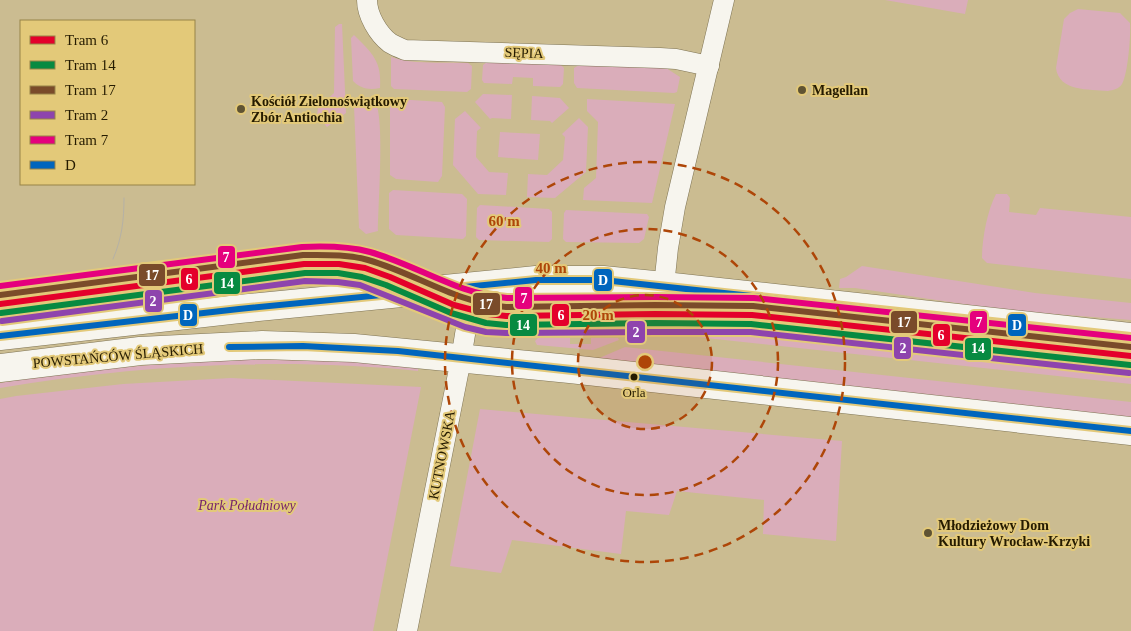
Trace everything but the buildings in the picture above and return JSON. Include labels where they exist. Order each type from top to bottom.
[{"type":"main road","points":[[0,336],[239,309],[489,284],[536,280],[603,280],[1131,337]]},
{"type":"main road","name":"POWSTAŃCÓW ŚLĄSKICH","points":[[0,368],[140,351],[262,346],[354,348],[570,369],[1131,431]]},
{"type":"street","name":"SĘPIA","points":[[367,0],[367,6],[377,28],[389,42],[406,50],[660,58],[709,66]]},
{"type":"street","points":[[664,286],[675,207],[724,0]]},
{"type":"street","name":"KUTNOWSKA","points":[[407,631],[468,316],[476,299],[489,284]]},
{"type":"green space","points":[[885,0],[968,0],[965,14]]},
{"type":"green space","points":[[1078,9],[1120,13],[1130,23],[1126,72],[1121,86],[1114,90],[1076,88],[1058,76],[1056,68],[1064,19]]},
{"type":"green space","points":[[342,24],[346,113],[327,127],[317,116],[318,108],[334,93],[335,27]]},
{"type":"green space","points":[[354,35],[371,53],[377,64],[380,88],[365,88],[353,81],[351,38]]},
{"type":"green space","points":[[391,57],[419,62],[468,63],[472,66],[471,89],[467,92],[394,89],[391,86]]},
{"type":"green space","points":[[487,62],[561,65],[564,68],[563,84],[560,87],[533,86],[533,78],[513,77],[512,84],[484,83],[482,80],[483,65]]},
{"type":"green space","points":[[579,65],[666,68],[680,77],[677,92],[674,93],[577,88],[574,83],[574,68]]},
{"type":"green space","points":[[483,94],[512,95],[511,119],[490,119],[475,102]]},
{"type":"green space","points":[[532,96],[560,98],[569,108],[552,123],[550,121],[531,120]]},
{"type":"green space","points":[[396,99],[442,102],[445,107],[442,176],[438,182],[396,179],[390,175],[390,102]]},
{"type":"green space","points":[[587,99],[675,104],[652,203],[583,200],[584,188],[596,178],[598,122],[587,111]]},
{"type":"green space","points":[[360,102],[375,102],[378,110],[380,163],[378,231],[366,234],[359,228],[354,106]]},
{"type":"green space","points":[[465,111],[481,128],[477,131],[476,157],[489,172],[508,173],[506,195],[478,194],[453,165],[455,119]]},
{"type":"green space","points":[[579,118],[588,127],[586,172],[555,198],[527,197],[528,174],[547,175],[563,160],[565,137],[562,134]]},
{"type":"green space","points":[[500,132],[540,134],[538,160],[498,157]]},
{"type":"green space","points":[[393,190],[462,194],[467,199],[466,236],[463,239],[396,235],[389,229],[389,193]]},
{"type":"green space","points":[[996,194],[1007,194],[1010,198],[1009,212],[1036,215],[1040,208],[1131,217],[1131,279],[987,263],[982,258],[983,243],[988,217]]},
{"type":"green space","points":[[480,205],[549,209],[552,212],[552,239],[549,242],[479,240],[476,237],[477,208]]},
{"type":"green space","points":[[566,210],[647,214],[649,217],[644,239],[639,243],[566,242],[563,239],[564,213]]},
{"type":"green space","points":[[862,266],[1035,293],[1131,303],[1131,320],[1004,310],[855,288],[839,288],[840,279]]},
{"type":"green space","points":[[669,328],[750,332],[909,345],[1131,372],[1131,384],[669,334]]},
{"type":"green space","points":[[538,338],[570,338],[570,344],[591,344],[591,338],[618,338],[619,340],[593,350],[537,345],[535,341]]},
{"type":"green space","points":[[625,347],[1131,402],[1131,417],[597,359]]},
{"type":"green space","points":[[238,360],[306,360],[373,363],[418,367],[418,371],[314,365],[208,366],[103,374],[0,388],[0,383],[59,374],[148,365]]},
{"type":"green space","name":"Park Południowy","points":[[231,378],[421,387],[373,631],[0,631],[0,399],[123,384]]},
{"type":"green space","points":[[480,409],[842,441],[836,541],[763,534],[764,500],[677,491],[669,515],[626,511],[621,554],[512,540],[501,573],[450,566]]},
{"type":"tram line","points":[[113,259],[122,229],[124,198]]},
{"type":"tram line","name":"7","points":[[0,286],[302,247],[336,247],[370,252],[471,291],[507,298],[754,298],[1131,338]]},
{"type":"tram line","name":"17","points":[[0,295],[303,255],[336,255],[368,260],[469,300],[506,307],[753,306],[1131,347]]},
{"type":"tram line","name":"6","points":[[0,304],[304,264],[339,264],[365,268],[454,305],[488,314],[506,316],[752,315],[1131,356]]},
{"type":"tram line","name":"14","points":[[1,313],[305,273],[338,273],[362,277],[386,285],[451,313],[486,323],[506,325],[751,324],[1130,365]]},
{"type":"tram line","name":"2","points":[[2,321],[305,281],[338,282],[360,285],[465,327],[486,332],[751,332],[1129,373]]},
{"type":"transit line","name":"D","points":[[0,336],[239,309],[536,280],[603,280],[1131,337]]},
{"type":"transit line","name":"D","points":[[229,347],[303,346],[398,351],[1131,431]]},
{"type":"place","name":"Magellan","points":[[802,90]]},
{"type":"place","name":"Kościół Zielonoświątkowy Zbór Antiochia","points":[[241,109]]},
{"type":"place","name":"Orla","points":[[634,377]]},
{"type":"place","name":"Młodzieżowy Dom Kultury Wrocław-Krzyki","points":[[928,533]]}]
